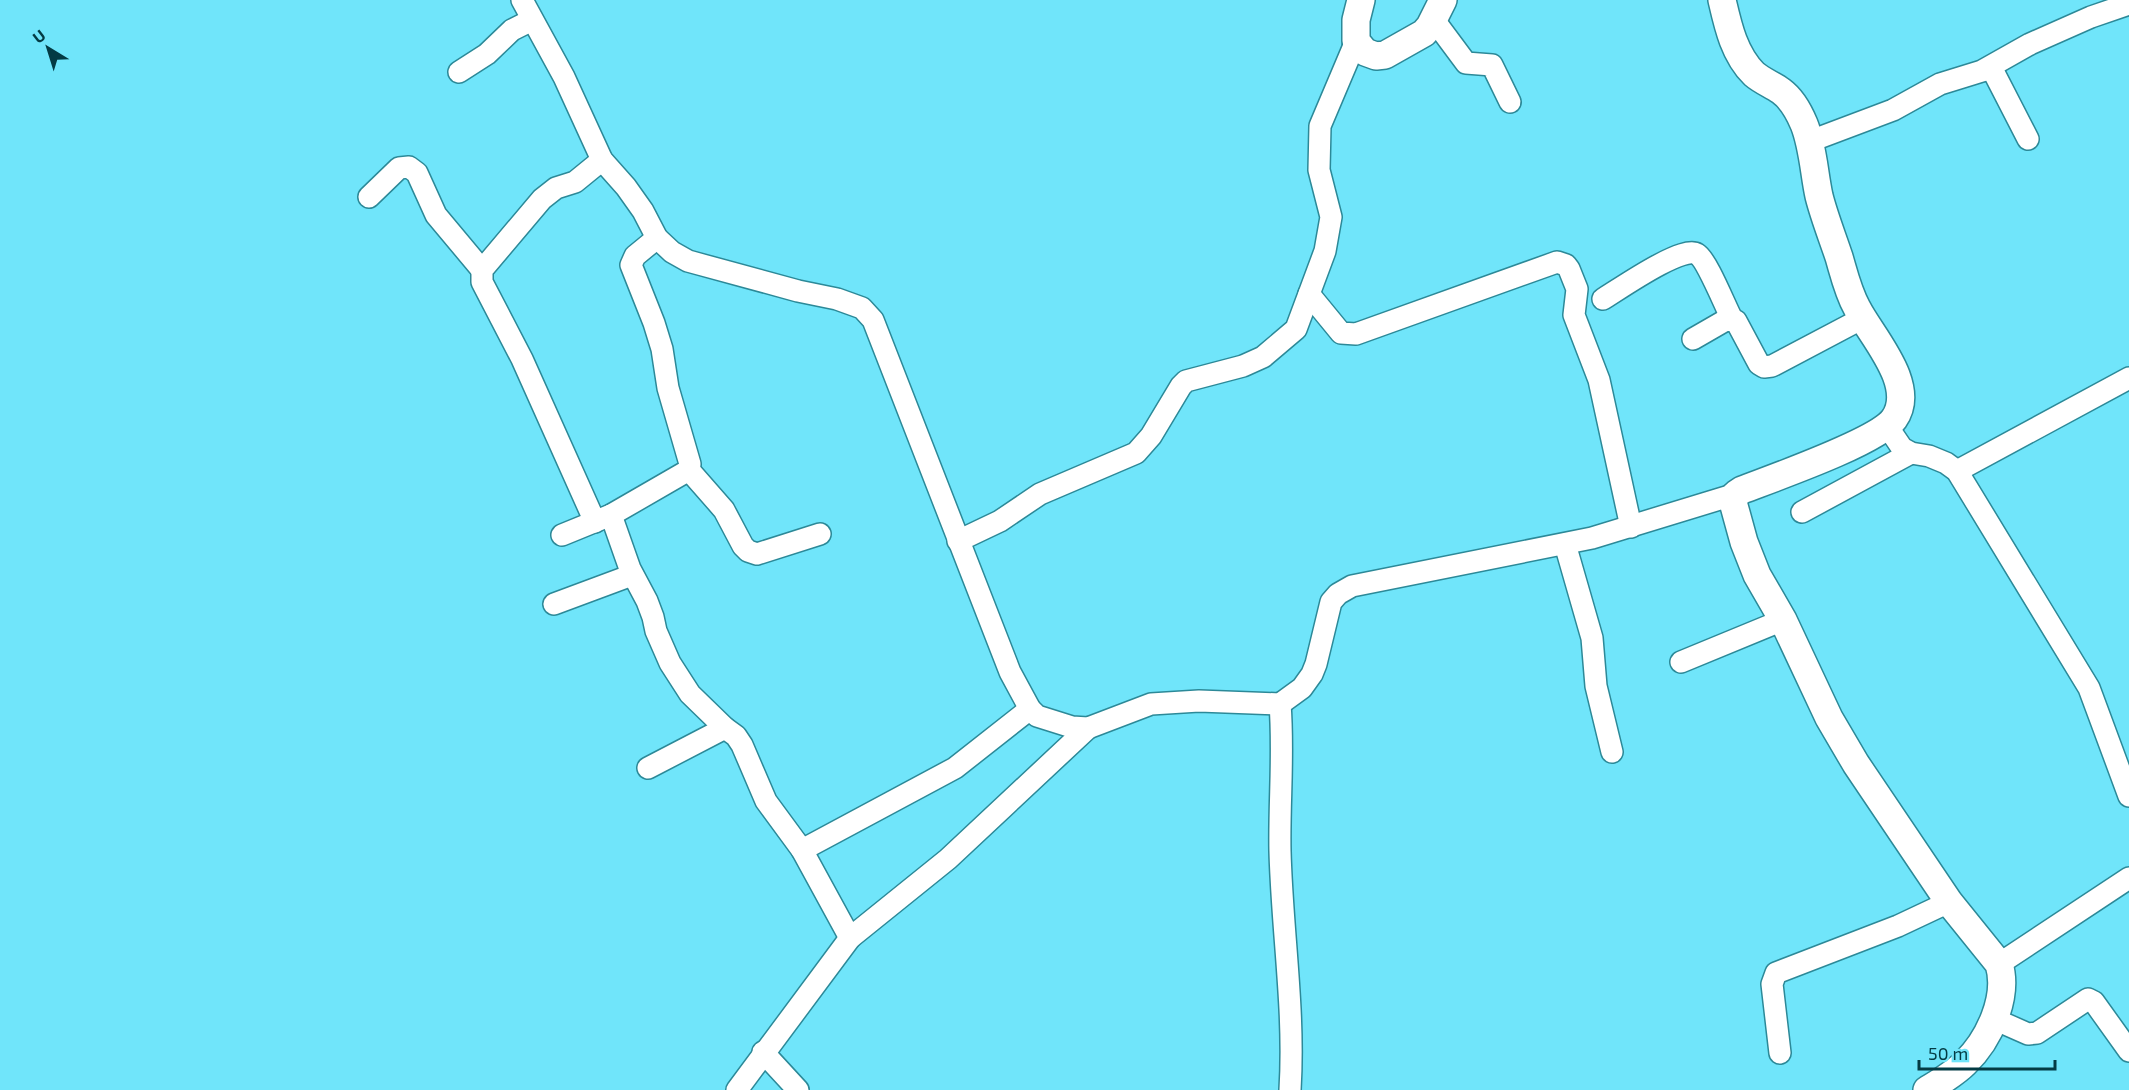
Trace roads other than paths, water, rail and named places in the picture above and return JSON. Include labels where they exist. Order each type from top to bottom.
[{"type":"street","points":[[522,0],[564,77],[602,160],[643,211],[657,238],[672,252],[688,261],[798,291],[837,299],[862,308],[873,320],[1010,672],[1030,709],[1037,716],[1072,727],[1088,728]]},
{"type":"street","points":[[958,541],[1000,521],[1040,494],[1136,453],[1151,436],[1181,386],[1193,378],[1243,366],[1263,357],[1296,328],[1325,251],[1331,218],[1319,170],[1320,126],[1356,41],[1356,20],[1361,0]]},
{"type":"street","points":[[737,1090],[763,1052],[850,938],[948,859],[1088,728],[1151,704],[1199,701],[1280,704],[1302,688],[1312,674],[1331,602],[1338,594],[1352,586],[1565,544],[1631,527],[1736,494],[1877,433],[1895,418],[1898,410],[1899,384],[1889,359],[1848,289],[1820,197],[1804,124],[1793,104],[1782,92],[1755,75],[1741,58],[1732,38],[1722,0]]},
{"type":"street","points":[[1808,142],[1893,110],[1940,84],[1982,71],[2030,44],[2091,17],[2129,4]]},
{"type":"street","points":[[1356,41],[1365,52],[1376,56],[1385,55],[1424,33],[1438,10]]},
{"type":"street","points":[[1438,10],[1466,63],[1492,65],[1510,102]]},
{"type":"street","points":[[459,72],[487,54],[512,30],[532,20]]},
{"type":"street","points":[[1991,67],[2028,139]]},
{"type":"street","points":[[482,270],[542,199],[556,188],[575,182],[602,160]]},
{"type":"street","points":[[369,197],[399,168],[409,167],[417,173],[436,215],[482,270],[482,282],[647,601],[656,631],[679,678],[690,694],[736,736],[742,745],[766,801],[802,850],[850,938]]},
{"type":"street","points":[[657,238],[635,256],[631,265],[662,349],[668,388],[690,464],[689,470]]},
{"type":"street","points":[[1603,300],[1669,258],[1691,252],[1697,254],[1705,264],[1731,319],[1736,321],[1759,364],[1764,367],[1772,366],[1863,318]]},
{"type":"street","points":[[1309,294],[1341,333],[1356,334],[1557,262],[1566,265],[1577,289],[1574,315],[1599,380],[1631,527]]},
{"type":"street","points":[[1694,339],[1731,319]]},
{"type":"street","points":[[1957,471],[2129,378]]},
{"type":"street","points":[[1887,426],[1902,448],[1911,453],[1929,456],[1946,463],[1957,471],[2089,688],[2129,796]]},
{"type":"street","points":[[1802,512],[1911,453]]},
{"type":"street","points":[[562,535],[603,519],[689,470]]},
{"type":"street","points":[[689,470],[724,510],[748,551],[757,554],[820,534]]},
{"type":"street","points":[[1736,494],[1733,502],[1744,542],[1757,575],[1783,620],[1829,718],[1856,765],[1949,902],[1999,964],[2002,986],[1994,1019],[1975,1052],[1965,1063],[1927,1090]]},
{"type":"street","points":[[1565,544],[1593,638],[1596,686],[1612,752]]},
{"type":"street","points":[[554,604],[632,575]]},
{"type":"street","points":[[1681,662],[1783,620]]},
{"type":"street","points":[[1280,704],[1283,740],[1280,850],[1291,1017],[1290,1090]]},
{"type":"street","points":[[802,850],[955,768],[1030,709]]},
{"type":"street","points":[[648,768],[725,728]]},
{"type":"street","points":[[1999,964],[2129,878]]},
{"type":"street","points":[[1780,1053],[1772,984],[1776,973],[1898,926],[1949,902]]},
{"type":"street","points":[[1994,1019],[2028,1034],[2037,1033],[2088,999],[2094,1002],[2129,1051]]},
{"type":"street","points":[[763,1052],[798,1090]]}]
